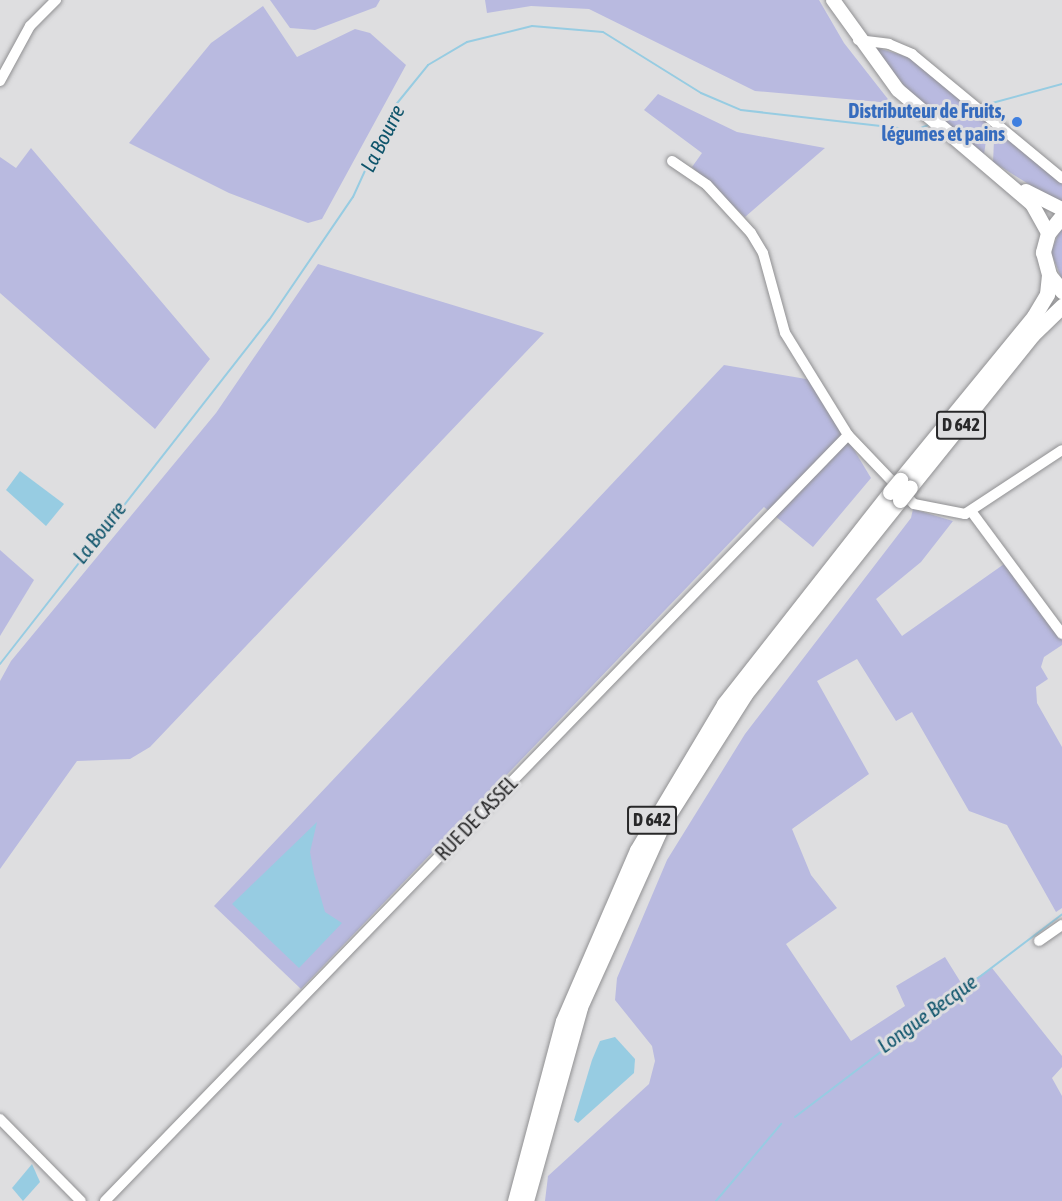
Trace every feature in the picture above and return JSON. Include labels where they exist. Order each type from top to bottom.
[{"type":"highway","points":[[1062,216],[1048,233],[1044,257],[1049,275],[1062,291]]},
{"type":"highway","name":"D 642","points":[[526,1201],[554,1089],[585,993],[662,825],[754,682],[1034,316],[1047,294],[1049,275]]},
{"type":"highway","name":"D 642","points":[[905,483],[1032,335],[1062,306]]},
{"type":"highway","name":"D 642","points":[[515,1201],[563,1021],[640,843],[729,698],[895,496]]},
{"type":"main road","points":[[833,0],[858,40],[930,122],[997,174],[1035,208],[1048,233]]},
{"type":"main road","points":[[997,174],[1062,209]]},
{"type":"street","points":[[0,81],[26,32],[56,0]]},
{"type":"street","points":[[858,40],[906,51],[974,102],[1062,178]]},
{"type":"street","points":[[672,161],[712,189],[758,243],[781,326],[848,435],[914,504],[958,514],[971,511],[1062,450]]},
{"type":"street","name":"RUE DE CASSEL","points":[[105,1201],[848,435]]},
{"type":"street","points":[[971,511],[1062,634]]},
{"type":"street","points":[[1039,941],[1062,925]]},
{"type":"street","points":[[0,1119],[81,1201]]},
{"type":"shaded area","points":[[270,0],[380,0],[376,7],[315,30],[290,28]]},
{"type":"shaded area","points":[[485,0],[819,0],[844,43],[891,103],[755,91],[589,9],[531,6],[487,13]]},
{"type":"shaded area","points":[[263,6],[297,57],[355,29],[370,33],[406,65],[322,219],[308,223],[229,193],[129,143],[211,43]]},
{"type":"shaded area","points":[[874,47],[908,57],[989,121],[984,154],[924,112]]},
{"type":"shaded area","points":[[658,94],[737,132],[825,148],[745,217],[692,167],[702,153],[644,110]]},
{"type":"shaded area","points":[[1004,135],[1062,184],[1062,205],[993,162],[994,141]]},
{"type":"shaded area","points":[[31,148],[210,359],[155,429],[0,293],[0,157],[16,168]]},
{"type":"shaded area","points":[[1062,225],[1062,280],[1051,252]]},
{"type":"shaded area","points":[[318,264],[544,333],[150,747],[130,759],[77,761],[0,869],[0,681],[11,661],[216,413]]},
{"type":"shaded area","points":[[724,365],[812,380],[871,478],[813,547],[764,507],[301,989],[214,906]]},
{"type":"shaded area","points":[[20,471],[64,504],[46,526],[6,490]]},
{"type":"shaded area","points":[[913,509],[953,521],[921,562],[876,599],[902,636],[1007,562],[1062,638],[1062,645],[1044,657],[1041,667],[1048,679],[1036,687],[1037,703],[1062,747],[1062,908],[1056,912],[1007,825],[969,811],[912,712],[896,721],[857,659],[817,681],[869,774],[792,829],[811,875],[837,908],[786,944],[851,1041],[905,1006],[896,986],[945,957],[963,986],[992,968],[1062,1056],[1062,1067],[1052,1078],[1062,1096],[1062,1201],[545,1201],[548,1176],[649,1084],[655,1061],[652,1046],[615,1000],[617,978],[667,860],[745,734],[911,518]]},
{"type":"shaded area","points":[[0,550],[34,580],[0,636]]},
{"type":"shaded area","points":[[317,822],[310,852],[314,874],[325,912],[342,923],[299,968],[232,904]]},
{"type":"shaded area","points":[[615,1037],[635,1059],[634,1073],[578,1123],[574,1120],[600,1041]]},
{"type":"shaded area","points":[[32,1164],[40,1182],[23,1201],[12,1188]]},
{"type":"waterway","name":"La Bourre","points":[[0,664],[269,320],[353,197],[394,107],[428,65],[467,42],[532,26],[603,32],[701,93],[741,110],[916,130],[931,124]]},
{"type":"waterway","name":"La Bourre","points":[[981,106],[1062,84]]},
{"type":"waterway","name":"La Bourre","points":[[942,120],[973,108]]},
{"type":"waterway","name":"Longue Becque","points":[[795,1117],[1062,914]]},
{"type":"waterway","name":"Longue Becque","points":[[716,1201],[781,1124]]},
{"type":"place","name":"Distributeur de Fruits, légumes et pains","points":[[1017,122]]}]
